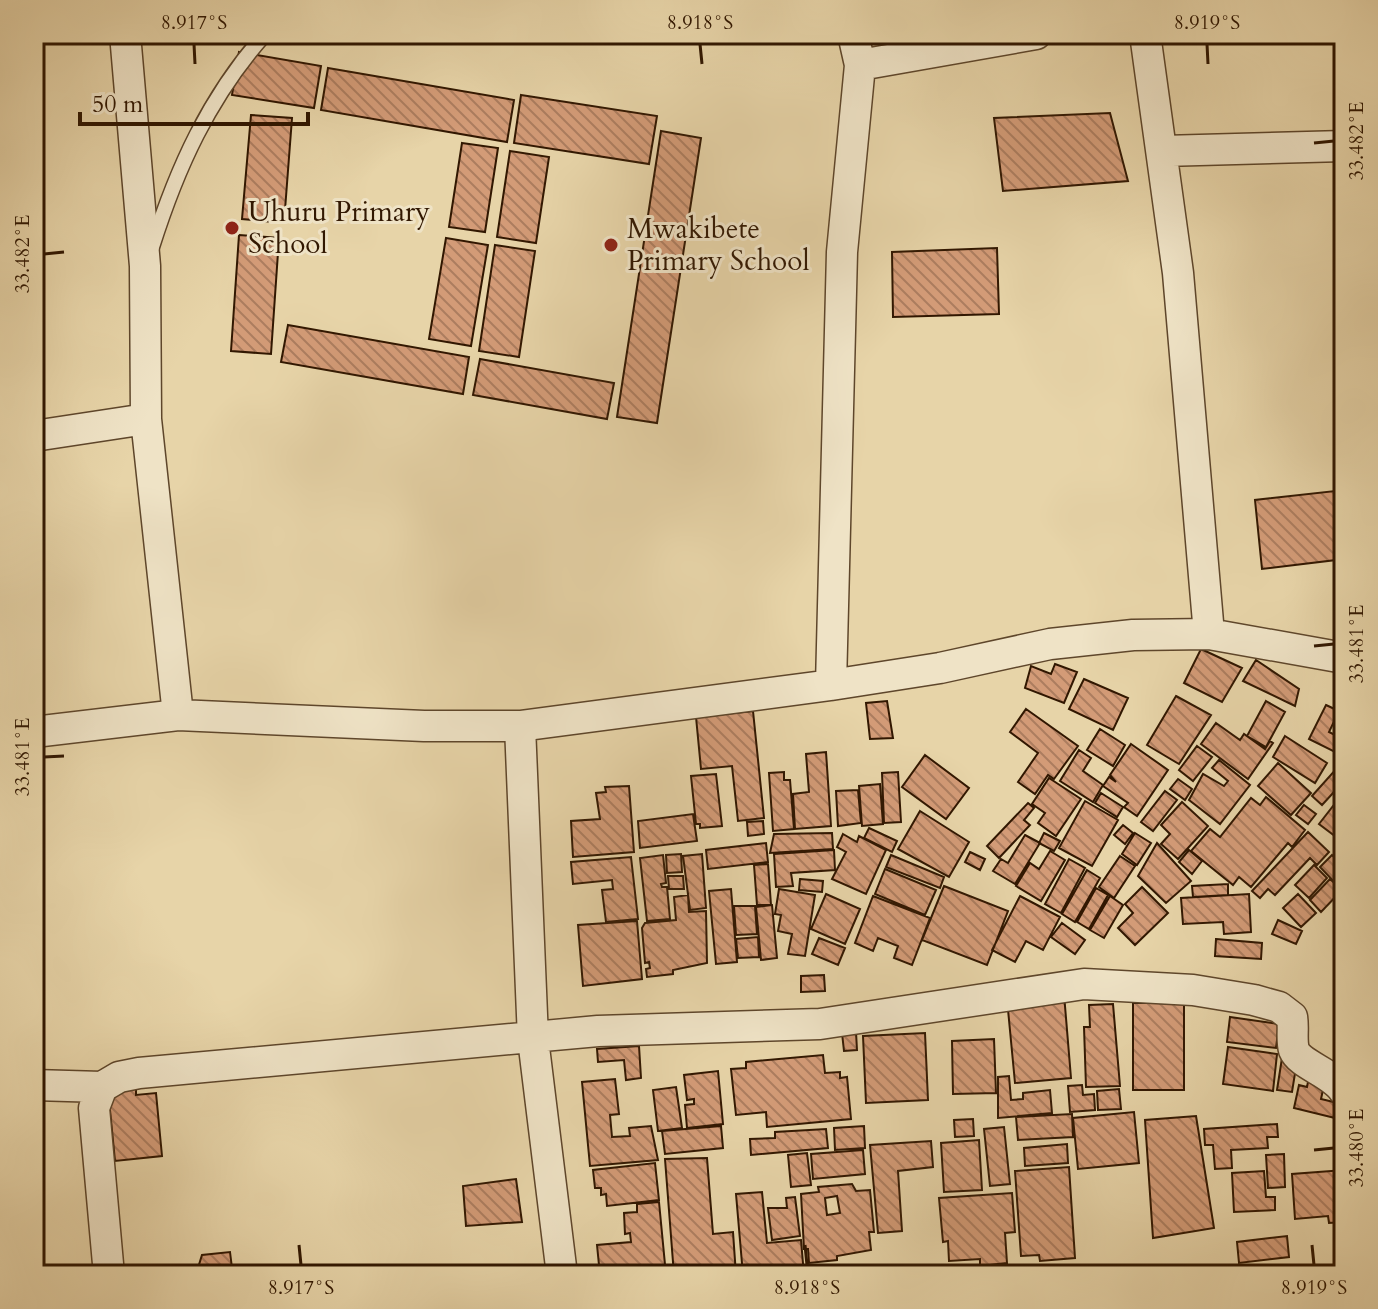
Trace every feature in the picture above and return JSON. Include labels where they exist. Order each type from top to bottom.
[{"type":"street","points":[[125,34],[145,266],[146,419],[178,715]]},
{"type":"street","points":[[831,685],[842,252],[860,65],[853,34]]},
{"type":"street","points":[[860,65],[1036,34]]},
{"type":"street","points":[[1145,34],[1163,151],[1189,383],[1209,634]]},
{"type":"street","points":[[1163,151],[1344,146]]},
{"type":"street","points":[[34,436],[146,419]]},
{"type":"street","points":[[34,732],[178,715],[424,726],[520,726],[831,685],[940,668],[1050,644],[1133,635],[1209,634],[1344,658]]},
{"type":"street","points":[[520,726],[533,1039],[562,1275]]},
{"type":"street","points":[[34,1085],[102,1087],[119,1077],[153,1072],[598,1031],[806,1025],[1084,984],[1193,990],[1279,1007],[1292,1017],[1293,1047],[1298,1056],[1339,1082],[1344,1091]]},
{"type":"street","points":[[102,1087],[94,1108],[109,1275]]},
{"type":"lane","points":[[145,266],[174,179],[207,111],[265,34]]},
{"type":"building","points":[[239,52],[321,66],[314,108],[232,95]]},
{"type":"building","points":[[328,68],[514,100],[507,142],[321,110]]},
{"type":"building","points":[[521,95],[657,116],[649,164],[514,143]]},
{"type":"building","points":[[1110,113],[1128,181],[1003,191],[994,118]]},
{"type":"building","points":[[251,115],[292,118],[284,223],[242,219]]},
{"type":"building","points":[[661,131],[701,138],[657,423],[617,417]]},
{"type":"building","points":[[462,143],[498,148],[485,232],[449,227]]},
{"type":"building","points":[[510,151],[549,157],[536,243],[497,237]]},
{"type":"building","points":[[239,235],[279,238],[271,354],[231,351]]},
{"type":"building","points":[[446,238],[488,245],[471,346],[429,339]]},
{"type":"building","points":[[495,245],[535,251],[519,357],[479,351]]},
{"type":"building","points":[[997,248],[999,314],[893,317],[892,252]]},
{"type":"building","points":[[288,325],[469,357],[463,394],[281,362]]},
{"type":"building","points":[[480,359],[614,383],[607,419],[473,395]]},
{"type":"building","points":[[1344,490],[1344,559],[1262,569],[1255,500]]},
{"type":"building","points":[[1201,649],[1242,668],[1222,702],[1184,683]]},
{"type":"building","points":[[1256,660],[1299,689],[1295,706],[1243,681]]},
{"type":"building","points":[[1055,664],[1077,672],[1064,703],[1025,688],[1031,666],[1051,674]]},
{"type":"building","points":[[1084,679],[1128,698],[1113,730],[1069,709]]},
{"type":"building","points":[[1176,696],[1211,715],[1179,764],[1147,745]]},
{"type":"building","points":[[887,701],[893,738],[870,739],[866,703]]},
{"type":"building","points":[[1266,701],[1285,712],[1266,747],[1247,736]]},
{"type":"building","points":[[1326,705],[1339,711],[1329,732],[1341,738],[1335,752],[1309,739]]},
{"type":"building","points":[[1026,709],[1078,746],[1054,779],[1048,775],[1035,794],[1018,782],[1038,753],[1010,732]]},
{"type":"building","points":[[753,711],[764,818],[738,821],[732,766],[701,769],[696,717]]},
{"type":"building","points":[[1216,723],[1240,740],[1244,734],[1265,749],[1270,741],[1273,743],[1248,779],[1201,744]]},
{"type":"building","points":[[1100,729],[1125,745],[1113,766],[1087,750]]},
{"type":"building","points":[[1285,736],[1327,763],[1315,783],[1273,757]]},
{"type":"building","points":[[1131,744],[1168,770],[1137,816],[1124,807],[1128,803],[1103,786],[1109,777],[1116,782],[1110,775]]},
{"type":"building","points":[[1197,746],[1212,757],[1193,781],[1179,770]]},
{"type":"building","points":[[1079,750],[1091,758],[1083,771],[1103,785],[1093,802],[1060,781]]},
{"type":"building","points":[[826,752],[831,826],[795,829],[793,794],[809,792],[806,754]]},
{"type":"building","points":[[925,755],[969,788],[946,819],[902,787]]},
{"type":"building","points":[[1219,760],[1250,785],[1220,824],[1189,800],[1203,774],[1224,786],[1228,781],[1212,768]]},
{"type":"building","points":[[1278,763],[1311,793],[1291,815],[1258,786]]},
{"type":"building","points":[[1337,768],[1344,773],[1344,781],[1322,805],[1312,796]]},
{"type":"building","points":[[784,772],[784,780],[790,780],[794,829],[773,831],[769,773]]},
{"type":"building","points":[[898,772],[901,822],[884,823],[882,773]]},
{"type":"building","points":[[716,774],[722,826],[700,828],[700,824],[696,824],[691,776]]},
{"type":"building","points":[[1049,778],[1081,799],[1056,836],[1038,823],[1045,813],[1032,804]]},
{"type":"building","points":[[1178,779],[1192,789],[1185,800],[1170,789]]},
{"type":"building","points":[[880,784],[883,824],[862,826],[859,786]]},
{"type":"building","points":[[629,786],[634,852],[573,857],[571,821],[600,819],[596,793],[606,792],[605,787]]},
{"type":"building","points":[[858,790],[861,823],[838,826],[836,791]]},
{"type":"building","points":[[1165,791],[1177,800],[1153,831],[1141,822]]},
{"type":"building","points":[[1344,792],[1344,843],[1319,824]]},
{"type":"building","points":[[1101,793],[1123,807],[1117,817],[1095,803]]},
{"type":"building","points":[[1266,797],[1305,830],[1292,847],[1288,843],[1251,887],[1239,877],[1233,885],[1191,851],[1210,829],[1220,837],[1251,798],[1260,805]]},
{"type":"building","points":[[1085,801],[1118,820],[1092,866],[1059,848]]},
{"type":"building","points":[[1182,802],[1208,826],[1178,859],[1161,844],[1170,834],[1161,825]]},
{"type":"building","points":[[1028,803],[1034,808],[1024,820],[1030,825],[999,858],[987,846]]},
{"type":"building","points":[[1304,805],[1316,814],[1308,824],[1296,815]]},
{"type":"building","points":[[920,811],[969,842],[949,877],[898,849]]},
{"type":"building","points":[[693,814],[697,841],[640,848],[638,821]]},
{"type":"building","points":[[763,821],[764,834],[748,836],[747,822]]},
{"type":"building","points":[[1123,825],[1133,833],[1125,844],[1114,835]]},
{"type":"building","points":[[869,828],[897,841],[892,852],[864,838]]},
{"type":"building","points":[[1308,832],[1329,852],[1317,865],[1310,858],[1275,895],[1268,889],[1260,898],[1252,891]]},
{"type":"building","points":[[832,833],[833,849],[770,853],[774,834]]},
{"type":"building","points":[[1044,833],[1060,841],[1054,851],[1039,843]]},
{"type":"building","points":[[1135,833],[1151,843],[1137,865],[1122,854]]},
{"type":"building","points":[[843,834],[857,842],[859,836],[886,850],[866,894],[832,879],[846,852],[837,847]]},
{"type":"building","points":[[1025,835],[1040,843],[1015,884],[993,871],[1001,859],[1008,863]]},
{"type":"building","points":[[766,843],[768,862],[708,869],[706,850]]},
{"type":"building","points":[[1157,843],[1191,881],[1166,903],[1138,876]]},
{"type":"building","points":[[834,850],[835,870],[791,873],[793,886],[776,887],[774,854]]},
{"type":"building","points":[[1189,850],[1202,861],[1192,874],[1179,862]]},
{"type":"building","points":[[1050,851],[1065,860],[1041,901],[1016,886],[1030,863],[1039,869]]},
{"type":"building","points":[[970,852],[985,859],[980,870],[965,862]]},
{"type":"building","points":[[681,854],[682,872],[667,873],[666,855]]},
{"type":"building","points":[[702,854],[706,908],[690,910],[683,856]]},
{"type":"building","points":[[663,855],[666,883],[661,884],[667,887],[670,919],[647,921],[640,858]]},
{"type":"building","points":[[891,855],[944,877],[940,888],[886,867]]},
{"type":"building","points":[[1332,855],[1344,867],[1341,889],[1320,867]]},
{"type":"building","points":[[1120,856],[1135,866],[1114,898],[1099,887]]},
{"type":"building","points":[[631,857],[638,919],[606,922],[602,890],[613,889],[612,880],[573,884],[571,862]]},
{"type":"building","points":[[1069,859],[1085,868],[1061,913],[1045,904]]},
{"type":"building","points":[[768,864],[771,905],[757,905],[754,865]]},
{"type":"building","points":[[1314,865],[1327,878],[1309,898],[1295,885]]},
{"type":"building","points":[[885,869],[936,890],[925,915],[875,894]]},
{"type":"building","points":[[1087,870],[1100,878],[1075,922],[1062,914]]},
{"type":"building","points":[[668,876],[683,876],[684,889],[669,889]]},
{"type":"building","points":[[800,879],[823,881],[822,892],[799,890]]},
{"type":"building","points":[[1330,879],[1342,890],[1321,912],[1310,900]]},
{"type":"building","points":[[1228,884],[1228,895],[1193,897],[1192,886]]},
{"type":"building","points":[[944,886],[1008,911],[987,965],[922,940]]},
{"type":"building","points":[[1142,887],[1168,913],[1135,945],[1118,928],[1133,913],[1125,904]]},
{"type":"building","points":[[1096,888],[1108,895],[1089,929],[1077,922]]},
{"type":"building","points":[[731,889],[737,962],[716,964],[709,891]]},
{"type":"building","points":[[779,889],[815,895],[805,956],[788,954],[792,934],[778,931],[781,915],[775,914]]},
{"type":"building","points":[[826,894],[860,909],[845,944],[811,929]]},
{"type":"building","points":[[1249,894],[1251,932],[1224,934],[1223,922],[1183,924],[1181,898]]},
{"type":"building","points":[[1298,894],[1316,913],[1301,927],[1283,908]]},
{"type":"building","points":[[688,895],[689,912],[706,911],[707,963],[673,970],[673,974],[647,977],[646,969],[650,968],[649,962],[645,963],[642,928],[645,923],[676,920],[674,897]]},
{"type":"building","points":[[873,896],[930,918],[912,965],[894,958],[898,946],[878,938],[873,951],[855,943]]},
{"type":"building","points":[[1020,896],[1060,917],[1043,950],[1026,941],[1015,962],[992,950]]},
{"type":"building","points":[[1110,896],[1123,905],[1104,938],[1090,930]]},
{"type":"building","points":[[772,905],[777,958],[761,960],[756,907]]},
{"type":"building","points":[[734,906],[755,906],[757,934],[736,935]]},
{"type":"building","points":[[1278,920],[1302,931],[1296,944],[1272,934]]},
{"type":"building","points":[[637,921],[642,979],[583,986],[578,925]]},
{"type":"building","points":[[1062,923],[1085,940],[1075,954],[1051,937]]},
{"type":"building","points":[[758,937],[759,957],[738,958],[736,939]]},
{"type":"building","points":[[819,938],[845,948],[838,965],[812,954]]},
{"type":"building","points":[[1216,939],[1262,943],[1261,959],[1215,956]]},
{"type":"building","points":[[824,975],[825,991],[801,992],[801,976]]},
{"type":"building","points":[[1064,994],[1071,1078],[1015,1083],[1007,999]]},
{"type":"building","points":[[1133,1003],[1184,1003],[1184,1090],[1133,1090]]},
{"type":"building","points":[[1113,1004],[1120,1086],[1086,1087],[1084,1027],[1090,1027],[1089,1005]]},
{"type":"building","points":[[1230,1017],[1279,1024],[1276,1048],[1227,1042]]},
{"type":"building","points":[[856,1032],[857,1050],[844,1051],[842,1033]]},
{"type":"building","points":[[925,1033],[928,1100],[866,1103],[863,1036]]},
{"type":"building","points":[[994,1039],[996,1093],[953,1094],[952,1041]]},
{"type":"building","points":[[639,1046],[641,1078],[626,1080],[624,1060],[598,1062],[597,1049]]},
{"type":"building","points":[[1228,1047],[1277,1054],[1273,1091],[1223,1084]]},
{"type":"building","points":[[823,1055],[825,1073],[840,1072],[840,1078],[847,1077],[851,1119],[767,1127],[766,1112],[736,1115],[731,1069],[746,1068],[746,1062]]},
{"type":"building","points":[[1282,1058],[1297,1061],[1292,1092],[1277,1090]]},
{"type":"building","points":[[718,1071],[723,1124],[687,1128],[685,1105],[694,1104],[694,1099],[687,1100],[684,1075]]},
{"type":"building","points":[[1310,1072],[1326,1076],[1321,1099],[1342,1104],[1339,1119],[1294,1108],[1299,1085],[1307,1087]]},
{"type":"building","points":[[1009,1076],[1011,1100],[1023,1099],[1023,1093],[1050,1090],[1052,1113],[998,1118],[998,1077]]},
{"type":"building","points":[[615,1079],[619,1114],[610,1115],[612,1137],[630,1136],[629,1128],[651,1126],[658,1160],[590,1166],[582,1082]]},
{"type":"building","points":[[1082,1085],[1083,1095],[1094,1094],[1095,1110],[1070,1112],[1068,1086]]},
{"type":"building","points":[[676,1087],[682,1128],[658,1131],[653,1090]]},
{"type":"building","points":[[136,1088],[136,1095],[156,1093],[162,1156],[115,1161],[108,1090]]},
{"type":"building","points":[[1119,1089],[1121,1109],[1098,1110],[1097,1091]]},
{"type":"building","points":[[1134,1112],[1139,1163],[1078,1169],[1073,1118]]},
{"type":"building","points":[[1072,1114],[1073,1137],[1018,1140],[1016,1117]]},
{"type":"building","points":[[1196,1116],[1214,1228],[1153,1238],[1145,1120]]},
{"type":"building","points":[[973,1119],[974,1136],[955,1137],[954,1120]]},
{"type":"building","points":[[1277,1124],[1278,1137],[1267,1137],[1268,1148],[1231,1150],[1232,1168],[1215,1169],[1213,1145],[1205,1145],[1204,1129]]},
{"type":"building","points":[[721,1126],[723,1148],[665,1154],[662,1131]]},
{"type":"building","points":[[864,1126],[865,1148],[835,1150],[834,1128]]},
{"type":"building","points":[[1004,1127],[1010,1184],[990,1186],[984,1129]]},
{"type":"building","points":[[826,1129],[828,1148],[751,1155],[750,1139],[775,1138],[775,1132]]},
{"type":"building","points":[[979,1140],[982,1190],[944,1192],[941,1143]]},
{"type":"building","points":[[931,1141],[933,1167],[898,1171],[902,1231],[878,1233],[870,1145]]},
{"type":"building","points":[[1067,1144],[1068,1163],[1025,1166],[1024,1148]]},
{"type":"building","points":[[863,1150],[865,1174],[813,1179],[811,1154]]},
{"type":"building","points":[[807,1153],[811,1185],[791,1187],[788,1155]]},
{"type":"building","points":[[1284,1154],[1285,1187],[1268,1188],[1266,1155]]},
{"type":"building","points":[[707,1158],[713,1234],[733,1232],[736,1275],[674,1275],[665,1159]]},
{"type":"building","points":[[655,1163],[659,1200],[607,1206],[606,1194],[601,1195],[601,1188],[595,1188],[593,1170]]},
{"type":"building","points":[[1069,1167],[1075,1258],[1040,1261],[1039,1255],[1021,1256],[1015,1171]]},
{"type":"building","points":[[1344,1170],[1344,1222],[1329,1223],[1328,1216],[1295,1219],[1292,1174]]},
{"type":"building","points":[[1264,1171],[1266,1197],[1275,1197],[1275,1210],[1234,1212],[1232,1173]]},
{"type":"building","points":[[516,1179],[522,1222],[466,1226],[463,1186]]},
{"type":"building","points":[[852,1184],[856,1191],[870,1190],[874,1232],[869,1232],[871,1250],[837,1256],[837,1260],[809,1263],[808,1249],[804,1249],[801,1194],[819,1192],[818,1187]],"holes":[[[837,1196],[840,1213],[827,1215],[825,1198]]]},
{"type":"building","points":[[762,1192],[767,1243],[801,1240],[804,1275],[743,1275],[736,1194]]},
{"type":"building","points":[[1012,1193],[1015,1232],[1005,1233],[1007,1263],[980,1266],[980,1259],[949,1261],[948,1241],[943,1242],[939,1198]]},
{"type":"building","points":[[795,1197],[800,1236],[772,1240],[768,1208],[787,1208],[786,1198]]},
{"type":"building","points":[[659,1202],[666,1275],[600,1275],[597,1245],[631,1242],[630,1233],[625,1234],[624,1213],[637,1212],[637,1204]]},
{"type":"building","points":[[1287,1236],[1289,1257],[1239,1263],[1237,1242]]},
{"type":"building","points":[[230,1252],[232,1268],[247,1266],[248,1275],[191,1275],[197,1271],[202,1255]]},
{"type":"place","name":"Uhuru Primary School","points":[[232,228]]},
{"type":"place","name":"Mwakibete Primary School","points":[[611,245]]}]
